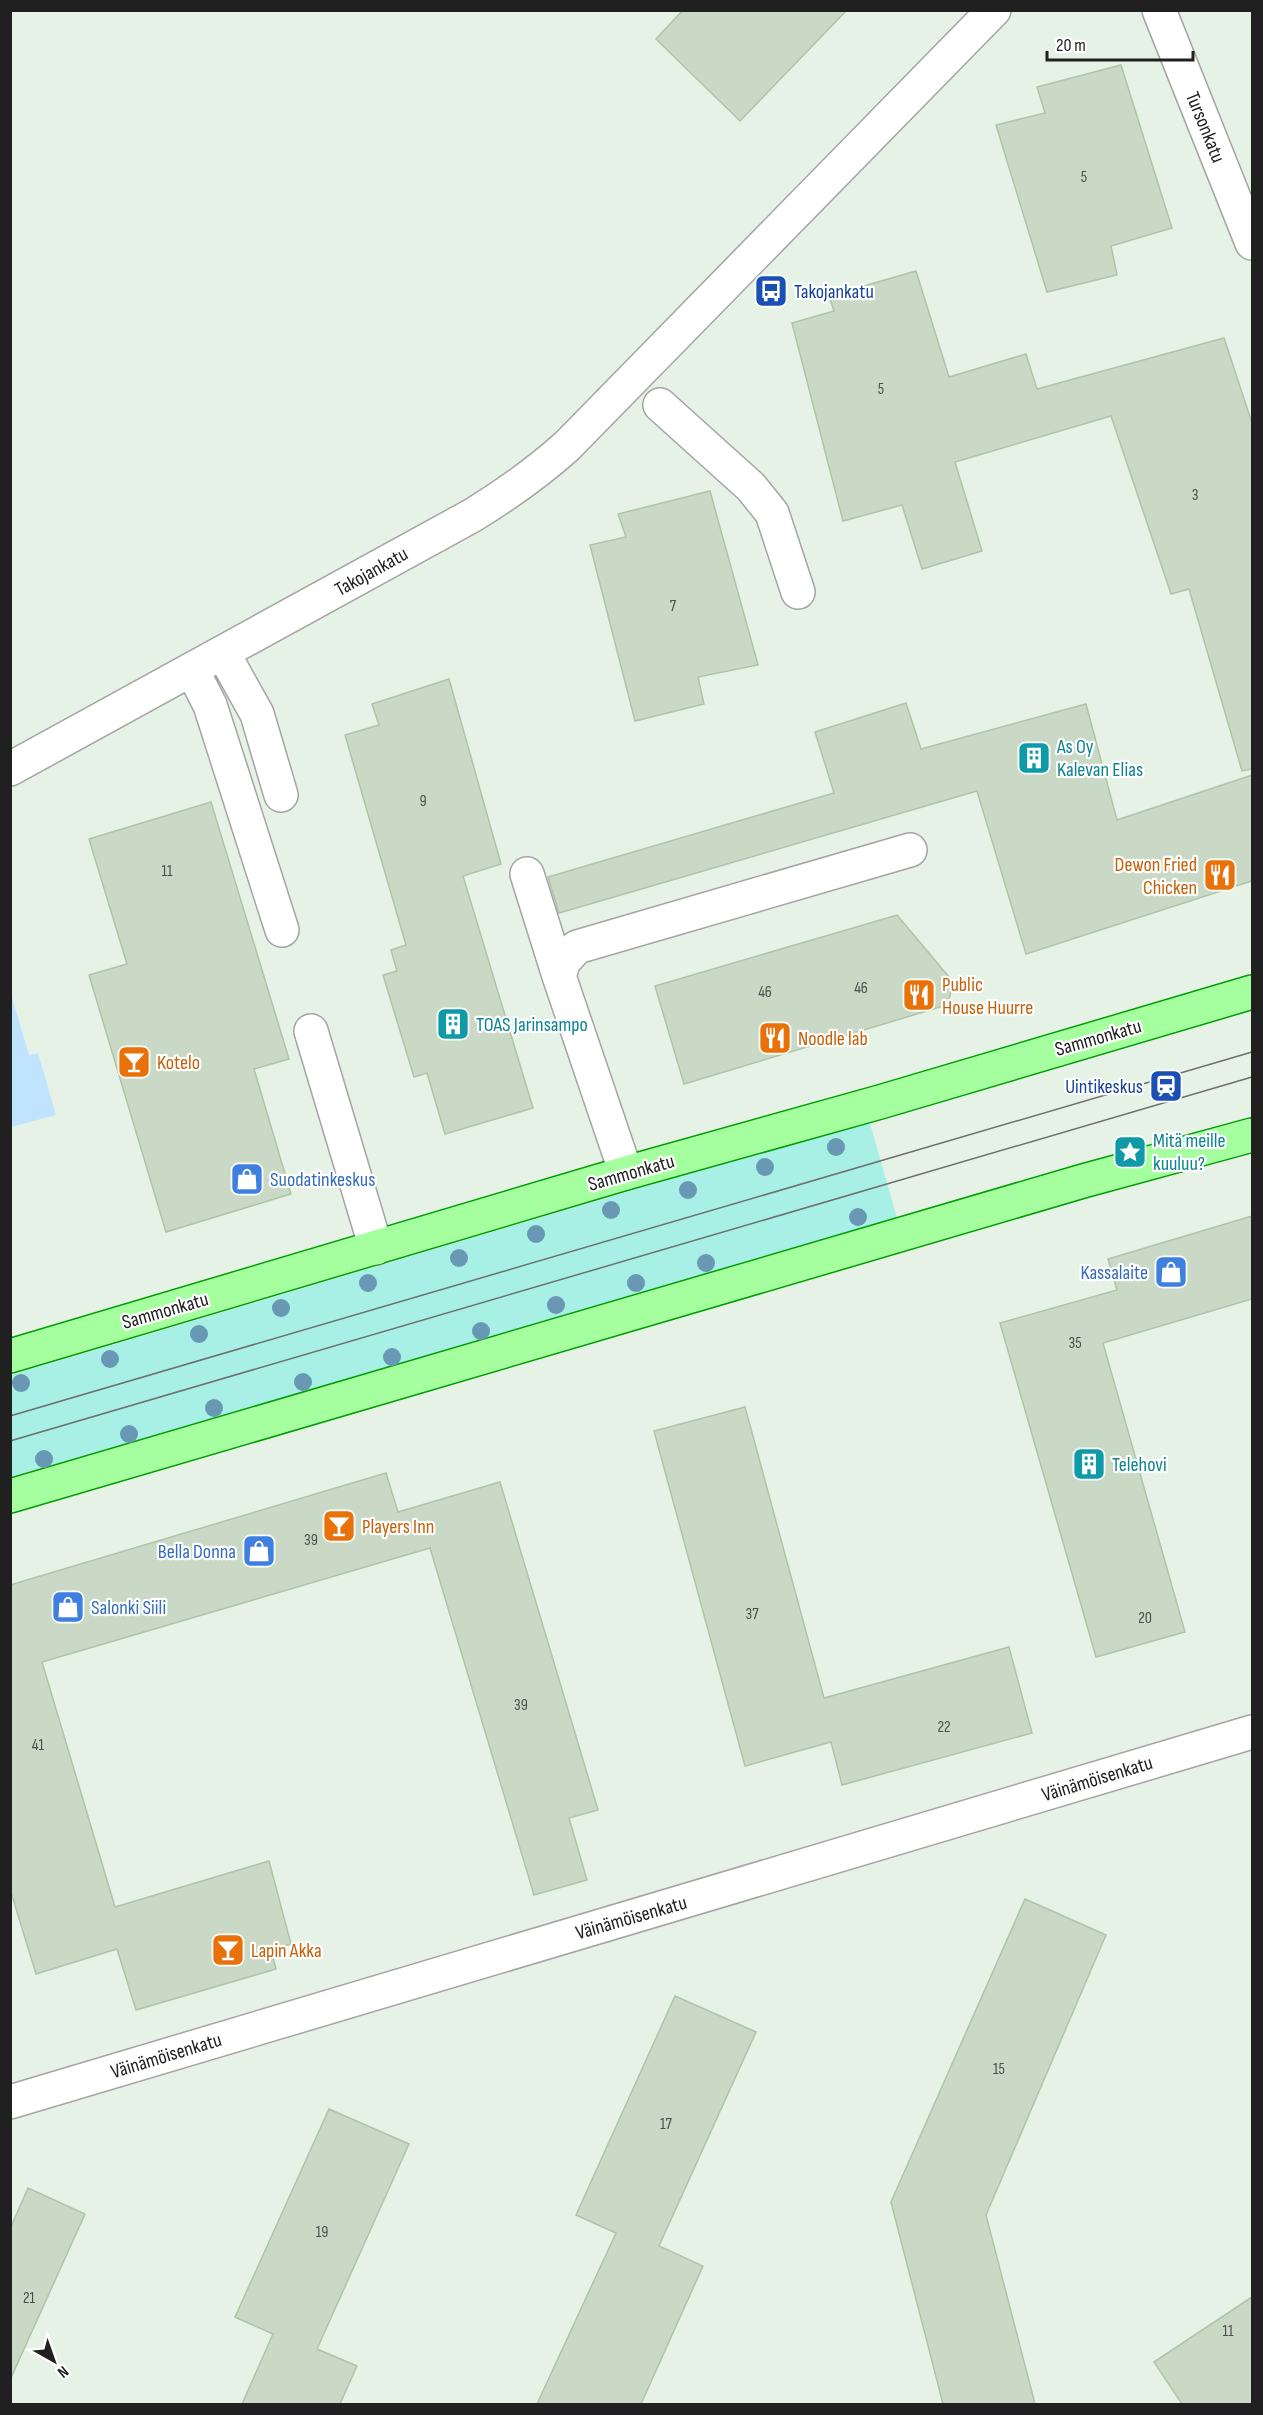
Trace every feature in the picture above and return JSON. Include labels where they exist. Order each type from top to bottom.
[{"type":"main road","name":"Sammonkatu","points":[[10,1356],[626,1173],[891,1099],[1252,992]]},
{"type":"main road","points":[[10,1496],[1083,1181],[1252,1134]]},
{"type":"street","name":"Takojankatu","points":[[10,769],[473,515],[512,492],[537,473],[567,446],[994,10]]},
{"type":"street","name":"Tursonkatu","points":[[1159,10],[1252,243]]},
{"type":"street","points":[[660,405],[751,488],[772,513],[798,592]]},
{"type":"street","points":[[223,653],[257,714],[281,795]]},
{"type":"street","points":[[192,670],[210,705],[282,930]]},
{"type":"street","points":[[559,976],[564,961],[577,947],[910,850]]},
{"type":"street","points":[[527,874],[626,1173]]},
{"type":"street","points":[[311,1031],[376,1248]]},
{"type":"street","name":"Väinämöisenkatu","points":[[10,2102],[1252,1732]]},
{"type":"shaded area","points":[[11,994],[29,1055],[38,1053],[56,1115],[11,1127]]},
{"type":"shaded area","points":[[869,1120],[897,1218],[11,1477],[11,1375]]},
{"type":"building","points":[[683,10],[847,10],[740,121],[656,39]]},
{"type":"building","points":[[1121,65],[1172,228],[1111,246],[1117,275],[1047,292],[996,125],[1045,113],[1037,87]]},
{"type":"building","points":[[916,271],[949,377],[1026,354],[1037,389],[1224,338],[1252,423],[1252,769],[1242,771],[1189,589],[1171,594],[1111,416],[955,462],[982,551],[922,569],[902,505],[843,521],[792,323],[834,311],[829,296]]},
{"type":"building","points":[[710,491],[758,665],[698,677],[704,704],[635,721],[590,545],[626,537],[618,514]]},
{"type":"building","points":[[449,679],[501,864],[463,876],[533,1108],[445,1134],[427,1073],[414,1077],[383,975],[397,971],[391,950],[406,945],[345,735],[379,725],[372,704]]},
{"type":"building","name":"As Oy Kalevan Elias","points":[[906,703],[921,749],[1086,704],[1117,820],[1252,775],[1252,881],[1026,954],[977,791],[559,913],[548,877],[834,793],[815,732]]},
{"type":"building","points":[[211,802],[289,1059],[254,1069],[291,1194],[166,1232],[89,975],[127,964],[89,839]]},
{"type":"building","points":[[897,915],[954,983],[947,1005],[684,1084],[655,986]]},
{"type":"building","name":"Telehovi","points":[[1252,1216],[1252,1299],[1103,1343],[1185,1632],[1096,1657],[1000,1323],[1117,1290],[1108,1259]]},
{"type":"building","points":[[745,1407],[824,1698],[1009,1647],[1032,1733],[842,1785],[831,1742],[745,1766],[654,1431]]},
{"type":"building","points":[[386,1473],[398,1512],[500,1482],[598,1810],[569,1818],[587,1880],[534,1895],[430,1548],[42,1662],[115,1907],[269,1861],[291,1944],[271,1950],[276,1969],[136,2010],[117,1949],[36,1974],[10,1889],[10,1585]]},
{"type":"building","points":[[1025,1899],[1106,1935],[986,2215],[1035,2404],[943,2404],[891,2202]]},
{"type":"building","points":[[675,1996],[756,2032],[659,2246],[703,2266],[641,2404],[537,2404],[616,2233],[576,2215]]},
{"type":"building","points":[[329,2109],[409,2144],[317,2349],[357,2366],[340,2404],[242,2404],[273,2334],[235,2317]]},
{"type":"building","points":[[28,2188],[85,2214],[10,2380],[10,2229]]},
{"type":"building","points":[[1252,2297],[1252,2404],[1182,2404],[1154,2362]]},
{"type":"tram line","points":[[10,1416],[1252,1052]]},
{"type":"tram line","points":[[10,1441],[1252,1077]]},
{"type":"place","name":"Takojankatu","points":[[771,291]]},
{"type":"place","name":"As Oy Kalevan Elias","points":[[1034,758]]},
{"type":"place","name":"Dewon Fried Chicken","points":[[1220,875]]},
{"type":"place","name":"Public House Huurre","points":[[919,995]]},
{"type":"place","name":"TOAS Jarinsampo","points":[[453,1024]]},
{"type":"place","name":"Noodle lab","points":[[775,1038]]},
{"type":"place","name":"Kotelo","points":[[134,1062]]},
{"type":"place","name":"Uintikeskus","points":[[1166,1086]]},
{"type":"place","name":"Mitä meille kuuluu?","points":[[1130,1152]]},
{"type":"place","name":"Suodatinkeskus","points":[[247,1179]]},
{"type":"place","name":"Kassalaite","points":[[1171,1272]]},
{"type":"place","name":"Telehovi","points":[[1089,1464]]},
{"type":"place","name":"Players Inn","points":[[339,1526]]},
{"type":"place","name":"Bella Donna","points":[[259,1551]]},
{"type":"place","name":"Salonki Siili","points":[[68,1607]]},
{"type":"place","name":"Lapin Akka","points":[[228,1950]]}]
